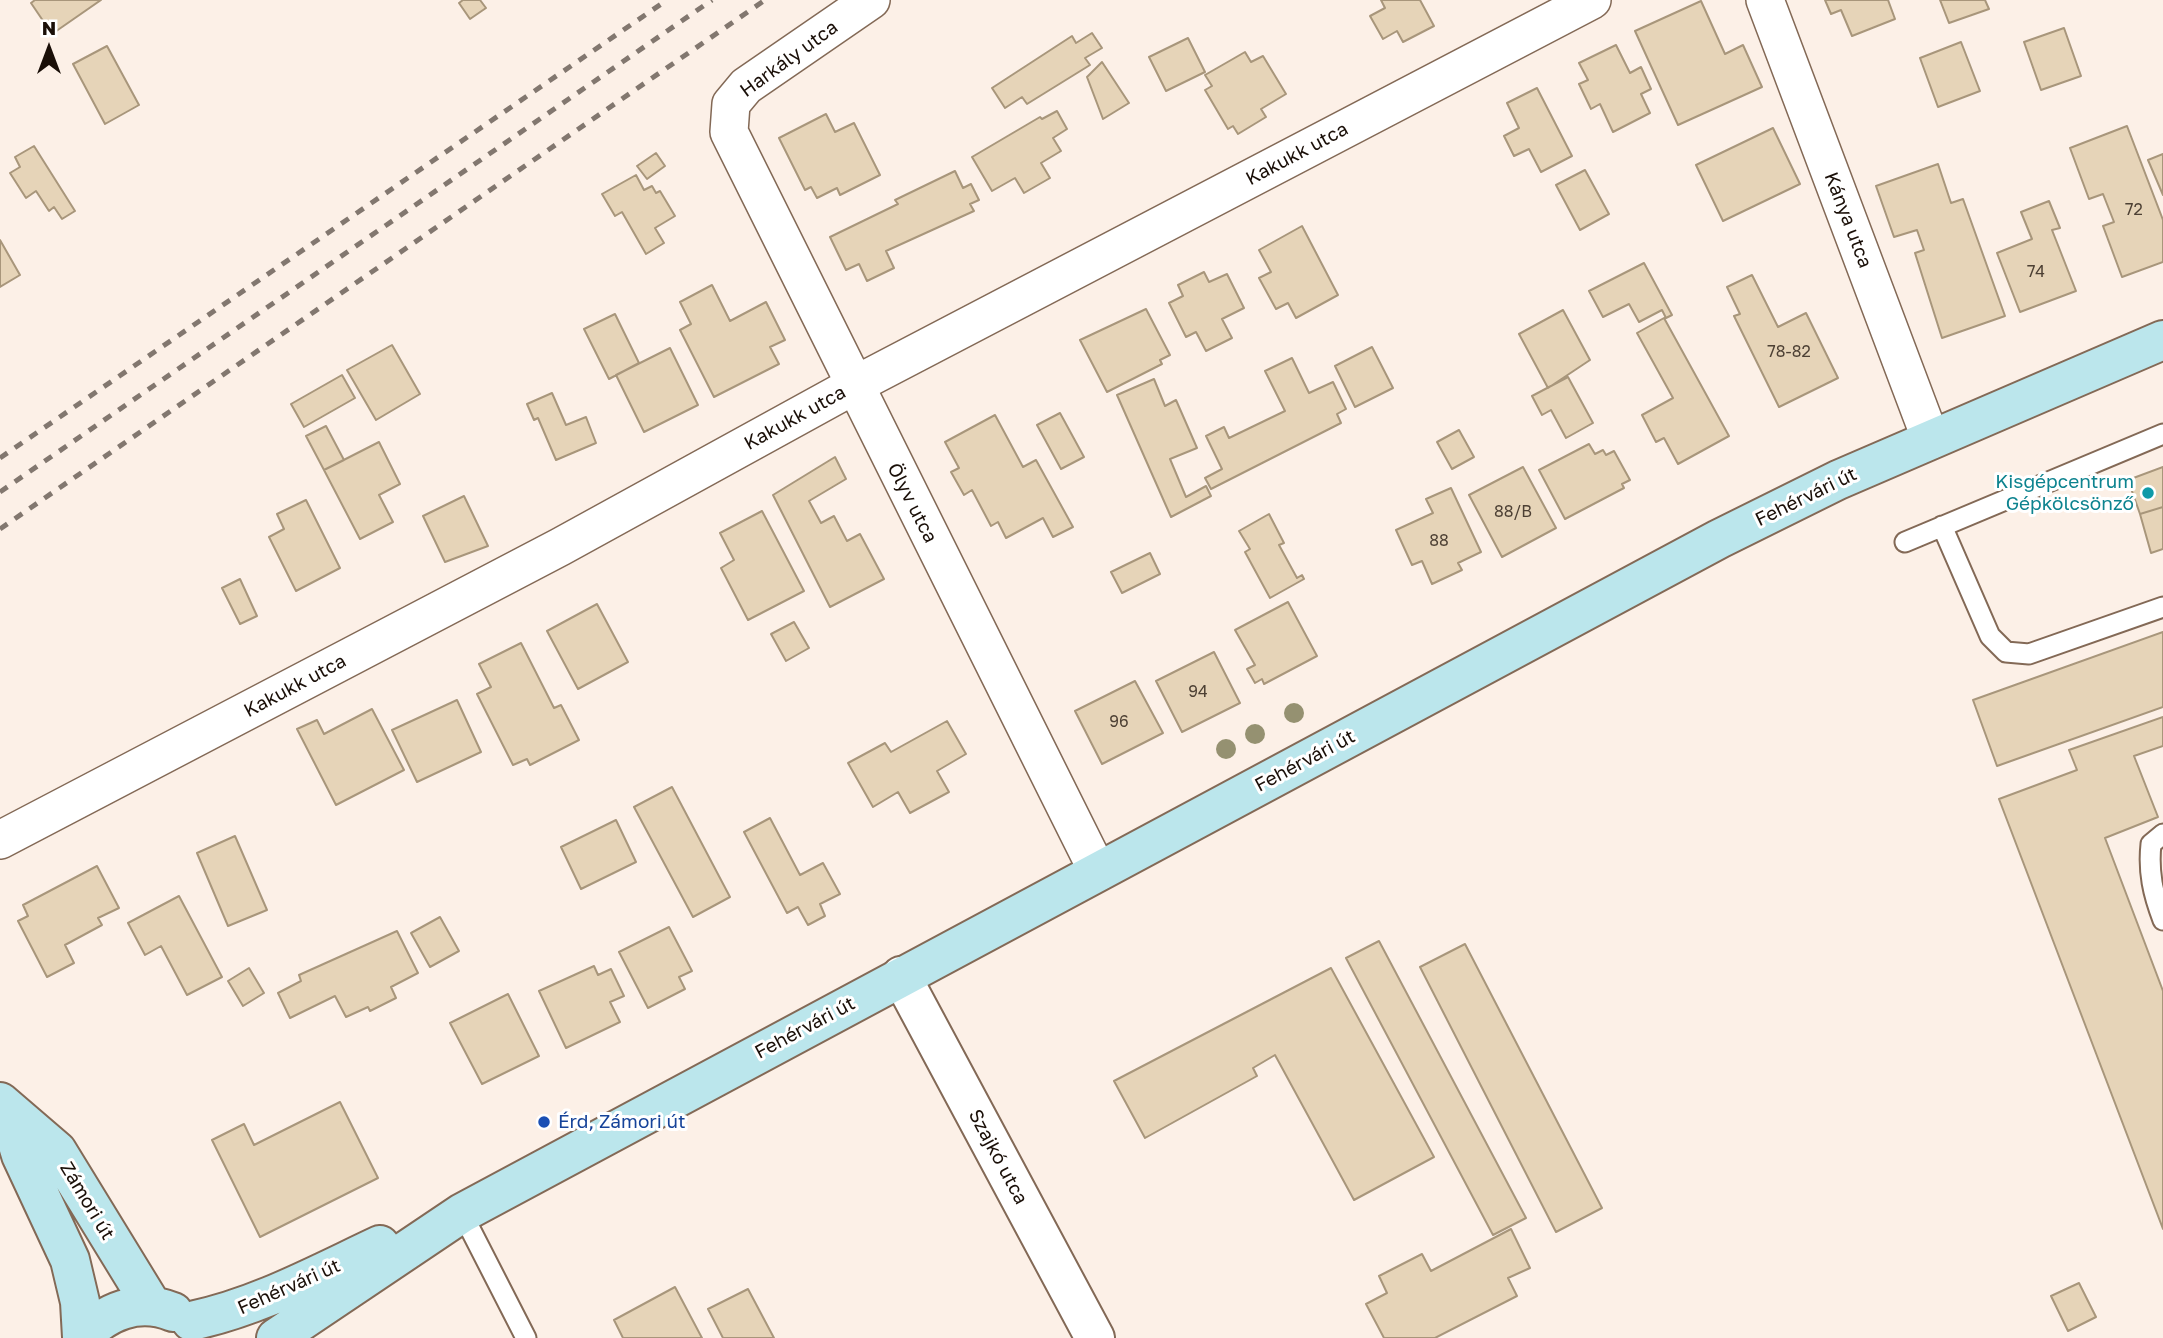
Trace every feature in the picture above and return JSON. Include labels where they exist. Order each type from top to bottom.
[{"type":"main road","name":"Fehérvári út","points":[[276,1338],[461,1213],[1719,539],[1838,480],[2163,340]]},
{"type":"main road","name":"Zámori út","points":[[2,1109],[57,1151],[152,1306]]},
{"type":"main road","name":"Zámori út","points":[[2,1109],[70,1260],[80,1302],[82,1338]]},
{"type":"main road","name":"Fehérvári út","points":[[199,1330],[226,1314],[265,1300],[383,1244],[461,1213]]},
{"type":"main road","points":[[82,1338],[96,1323],[113,1312],[152,1306],[166,1309],[199,1330]]},
{"type":"street","name":"Harkály utca","points":[[729,132],[731,104],[746,86],[871,0]]},
{"type":"street","name":"Kakukk utca","points":[[0,840],[560,547],[853,386],[1592,0]]},
{"type":"street","name":"Kánya utca","points":[[1765,0],[1931,440]]},
{"type":"street","name":"Ölyv utca","points":[[729,132],[853,386],[1098,872]]},
{"type":"street","name":"Szajkó utca","points":[[901,976],[1095,1338]]},
{"type":"lane","points":[[1905,542],[2163,434]]},
{"type":"lane","points":[[1942,526],[1990,636],[2006,652],[2029,654],[2163,607]]},
{"type":"lane","points":[[2163,834],[2151,844],[2149,867],[2155,899],[2163,920]]},
{"type":"lane","points":[[461,1213],[526,1338]]},
{"type":"building","points":[[35,0],[101,0],[52,34],[31,3]]},
{"type":"building","points":[[463,0],[480,0],[486,8],[470,19],[459,3]]},
{"type":"building","points":[[1381,0],[1420,0],[1434,26],[1403,42],[1397,31],[1383,39],[1370,16],[1385,8]]},
{"type":"building","points":[[1825,0],[1888,0],[1895,19],[1852,36],[1841,10],[1831,14]]},
{"type":"building","points":[[1940,0],[1985,0],[1989,9],[1949,23]]},
{"type":"building","points":[[1701,1],[1725,54],[1743,45],[1762,87],[1678,125],[1635,31]]},
{"type":"building","points":[[2064,28],[2081,76],[2041,90],[2024,42]]},
{"type":"building","points":[[1092,33],[1102,48],[1085,58],[1090,65],[1027,104],[1022,97],[1005,108],[992,88],[1072,36],[1076,43]]},
{"type":"building","points":[[1188,38],[1205,72],[1166,91],[1149,57]]},
{"type":"building","points":[[1961,42],[1980,91],[1938,107],[1920,58]]},
{"type":"building","points":[[1616,45],[1630,73],[1641,67],[1651,89],[1641,94],[1650,113],[1613,132],[1600,104],[1591,109],[1579,84],[1588,80],[1579,63]]},
{"type":"building","points":[[107,46],[139,105],[105,124],[73,64]]},
{"type":"building","points":[[1245,52],[1251,62],[1263,56],[1286,94],[1261,109],[1266,117],[1238,134],[1233,126],[1228,129],[1205,90],[1212,86],[1205,75]]},
{"type":"building","points":[[1102,62],[1129,103],[1103,119],[1087,77]]},
{"type":"building","points":[[1537,88],[1572,156],[1541,172],[1529,149],[1514,156],[1504,136],[1519,128],[1507,103]]},
{"type":"building","points":[[1057,111],[1067,129],[1053,138],[1061,151],[1041,163],[1050,178],[1024,193],[1015,178],[992,191],[972,157],[1040,117],[1042,119]]},
{"type":"building","points":[[826,114],[835,132],[854,123],[880,175],[840,195],[837,188],[817,198],[811,187],[805,190],[779,138]]},
{"type":"building","points":[[2127,126],[2163,220],[2163,262],[2122,277],[2103,226],[2114,222],[2103,194],[2089,199],[2070,148]]},
{"type":"building","points":[[1773,128],[1800,184],[1723,221],[1696,165]]},
{"type":"building","points":[[34,146],[75,211],[62,219],[54,207],[49,211],[36,191],[26,198],[10,173],[20,167],[15,157]]},
{"type":"building","points":[[656,153],[665,166],[647,179],[637,166]]},
{"type":"building","points":[[2163,154],[2163,195],[2148,160]]},
{"type":"building","points":[[1938,164],[1951,203],[1963,199],[2005,316],[1942,338],[1915,253],[1924,250],[1917,230],[1894,237],[1876,186]]},
{"type":"building","points":[[1585,170],[1609,214],[1580,230],[1556,185]]},
{"type":"building","points":[[955,171],[963,188],[971,184],[979,200],[970,204],[974,211],[886,251],[894,268],[867,281],[859,264],[846,270],[830,237],[898,204],[895,200]]},
{"type":"building","points":[[636,175],[644,190],[652,186],[656,193],[660,191],[675,216],[655,228],[664,243],[646,254],[622,212],[615,216],[602,194]]},
{"type":"building","points":[[2049,201],[2060,228],[2052,230],[2076,291],[2020,312],[1997,253],[2032,239],[2021,212]]},
{"type":"building","points":[[1302,226],[1338,295],[1296,318],[1288,303],[1276,309],[1259,278],[1271,272],[1259,250]]},
{"type":"building","points":[[0,240],[20,275],[0,287]]},
{"type":"building","points":[[1644,263],[1672,315],[1666,318],[1662,310],[1639,322],[1629,304],[1603,317],[1589,291]]},
{"type":"building","points":[[1204,272],[1209,282],[1227,274],[1244,308],[1222,319],[1232,338],[1206,351],[1196,332],[1186,337],[1169,303],[1183,296],[1178,285]]},
{"type":"building","points":[[1752,275],[1778,327],[1806,313],[1838,378],[1779,407],[1734,316],[1740,314],[1727,287]]},
{"type":"building","points":[[712,285],[730,321],[766,302],[785,340],[770,347],[779,364],[714,397],[680,330],[691,324],[680,302]]},
{"type":"building","points":[[1146,309],[1170,355],[1160,360],[1162,364],[1107,392],[1080,340]]},
{"type":"building","points":[[1563,310],[1590,360],[1548,388],[1519,334]]},
{"type":"building","points":[[615,314],[639,363],[609,379],[584,329]]},
{"type":"building","points":[[1664,318],[1729,436],[1678,464],[1664,438],[1656,442],[1642,415],[1673,398],[1637,333]]},
{"type":"building","points":[[392,345],[420,394],[376,420],[347,370]]},
{"type":"building","points":[[1372,347],[1393,388],[1355,407],[1335,366]]},
{"type":"building","points":[[670,348],[698,405],[644,432],[616,375]]},
{"type":"building","points":[[1292,358],[1309,393],[1333,382],[1346,409],[1337,414],[1341,423],[1211,489],[1205,478],[1222,469],[1206,436],[1224,427],[1229,438],[1285,411],[1265,371]]},
{"type":"building","points":[[342,375],[355,398],[304,427],[291,404]]},
{"type":"building","points":[[1568,377],[1593,423],[1566,438],[1551,410],[1542,415],[1532,396]]},
{"type":"building","points":[[1154,379],[1165,406],[1176,400],[1197,448],[1170,459],[1186,497],[1206,486],[1211,496],[1171,517],[1117,395]]},
{"type":"building","points":[[552,393],[566,425],[586,417],[596,443],[556,460],[538,418],[534,420],[527,404]]},
{"type":"building","points":[[1060,413],[1084,457],[1061,469],[1037,425]]},
{"type":"building","points":[[995,415],[1023,467],[1036,460],[1073,527],[1053,537],[1043,518],[1006,538],[998,522],[991,526],[972,490],[964,495],[951,472],[959,468],[945,442]]},
{"type":"building","points":[[326,426],[344,460],[324,470],[306,436]]},
{"type":"building","points":[[1459,430],[1474,457],[1452,469],[1437,442]]},
{"type":"building","points":[[379,442],[400,484],[379,495],[393,522],[360,539],[324,470]]},
{"type":"building","points":[[1589,444],[1595,454],[1603,450],[1606,455],[1614,451],[1630,480],[1622,484],[1624,488],[1565,519],[1539,470]]},
{"type":"building","points":[[835,457],[846,479],[809,501],[821,523],[834,516],[847,541],[860,534],[884,579],[830,607],[773,495]]},
{"type":"building","points":[[1523,467],[1556,528],[1502,557],[1469,495]]},
{"type":"building","name":"Kisgépcentrum Gépkölcsönző","points":[[2163,467],[2163,507],[2140,514],[2128,480]]},
{"type":"building","points":[[1451,488],[1481,552],[1458,563],[1462,570],[1432,584],[1422,561],[1412,565],[1396,530],[1433,513],[1426,499]]},
{"type":"building","points":[[464,496],[488,546],[445,562],[423,516]]},
{"type":"building","points":[[306,500],[340,568],[296,591],[269,537],[284,529],[277,514]]},
{"type":"building","points":[[2163,507],[2163,549],[2151,553],[2140,514]]},
{"type":"building","points":[[762,511],[804,591],[748,620],[721,568],[734,560],[720,533]]},
{"type":"building","points":[[1269,514],[1284,543],[1279,545],[1297,578],[1302,575],[1304,579],[1270,598],[1245,552],[1250,549],[1239,531]]},
{"type":"building","points":[[1150,553],[1160,574],[1122,593],[1111,572]]},
{"type":"building","points":[[240,579],[257,616],[240,624],[222,588]]},
{"type":"building","points":[[1288,602],[1317,656],[1264,684],[1262,679],[1255,683],[1247,669],[1255,665],[1235,630]]},
{"type":"building","points":[[597,604],[628,662],[578,689],[547,631]]},
{"type":"building","points":[[794,622],[809,648],[786,661],[771,634]]},
{"type":"building","points":[[2163,632],[2163,707],[1997,766],[1973,700]]},
{"type":"building","points":[[521,643],[554,708],[561,705],[579,740],[530,765],[527,759],[513,765],[477,694],[491,687],[479,664]]},
{"type":"building","points":[[1214,652],[1240,703],[1182,732],[1156,681]]},
{"type":"building","points":[[1135,681],[1163,733],[1102,764],[1075,711]]},
{"type":"building","points":[[457,700],[481,752],[417,782],[392,730]]},
{"type":"building","points":[[372,709],[404,770],[336,805],[297,729],[317,720],[324,734]]},
{"type":"building","points":[[2163,717],[2163,746],[2134,756],[2158,817],[2105,838],[2163,991],[2163,1229],[1999,799],[2077,770],[2069,750]]},
{"type":"building","points":[[947,721],[966,754],[937,771],[949,792],[910,813],[898,792],[873,807],[848,763],[885,743],[891,752]]},
{"type":"building","points":[[672,787],[730,897],[693,917],[634,807]]},
{"type":"building","points":[[770,818],[800,875],[823,863],[840,894],[820,904],[825,916],[808,925],[798,907],[787,913],[744,832]]},
{"type":"building","points":[[616,820],[636,862],[581,889],[561,847]]},
{"type":"building","points":[[235,836],[267,910],[228,926],[197,853]]},
{"type":"building","points":[[97,866],[119,908],[98,918],[102,925],[65,945],[74,963],[47,977],[18,921],[28,916],[23,905]]},
{"type":"building","points":[[179,896],[222,977],[187,995],[161,946],[145,955],[128,923]]},
{"type":"building","points":[[440,917],[459,951],[430,967],[411,933]]},
{"type":"building","points":[[669,927],[692,971],[679,977],[685,989],[648,1008],[619,952]]},
{"type":"building","points":[[397,931],[418,973],[391,987],[396,998],[370,1011],[368,1007],[346,1017],[335,996],[290,1018],[278,993],[301,981],[299,975]]},
{"type":"building","points":[[1379,941],[1526,1218],[1493,1235],[1346,958]]},
{"type":"building","points":[[1465,944],[1602,1208],[1556,1232],[1420,967]]},
{"type":"building","points":[[594,966],[598,975],[611,969],[624,996],[610,1002],[620,1022],[566,1048],[539,991]]},
{"type":"building","points":[[249,968],[264,993],[243,1006],[228,981]]},
{"type":"building","points":[[1331,968],[1434,1157],[1354,1200],[1275,1055],[1253,1068],[1257,1076],[1145,1138],[1114,1081]]},
{"type":"building","points":[[508,994],[539,1056],[482,1084],[450,1023]]},
{"type":"building","points":[[340,1102],[378,1178],[260,1237],[212,1140],[244,1124],[254,1145]]},
{"type":"building","points":[[1511,1229],[1530,1268],[1508,1278],[1517,1296],[1435,1338],[1384,1338],[1366,1304],[1387,1293],[1379,1276],[1422,1254],[1431,1271]]},
{"type":"building","points":[[2079,1283],[2096,1317],[2068,1331],[2051,1296]]},
{"type":"building","points":[[675,1287],[702,1338],[623,1338],[614,1320]]},
{"type":"building","points":[[748,1289],[774,1338],[723,1338],[708,1309]]},
{"type":"railway","points":[[0,458],[667,0]]},
{"type":"railway","points":[[0,492],[712,0]]},
{"type":"railway","points":[[0,529],[765,0]]},
{"type":"place","name":"Kisgépcentrum Gépkölcsönző","points":[[2148,493]]},
{"type":"place","name":"Érd, Zámori út","points":[[544,1122]]}]
